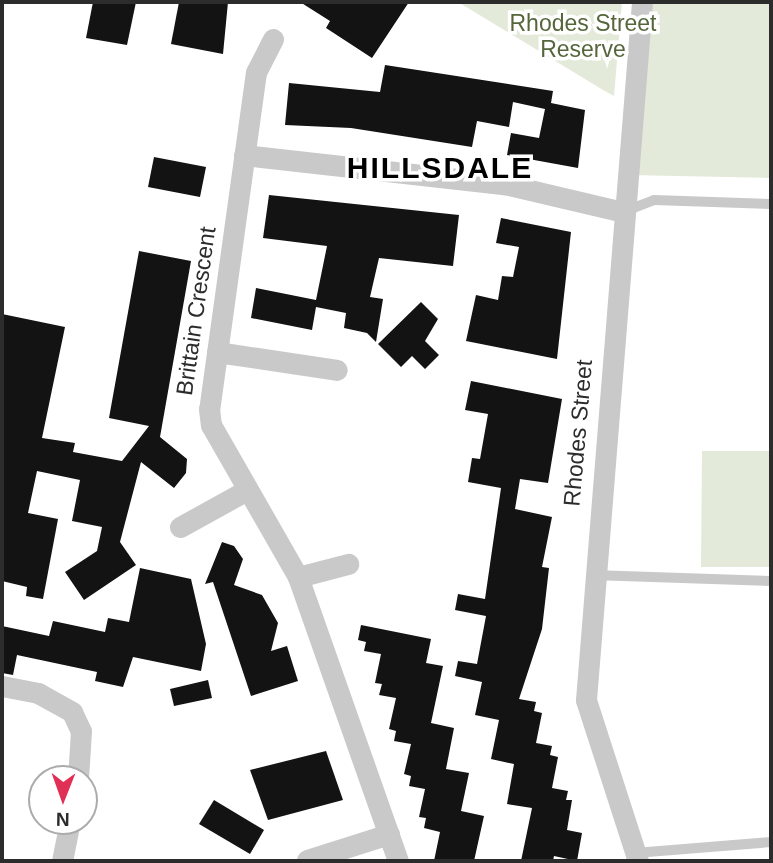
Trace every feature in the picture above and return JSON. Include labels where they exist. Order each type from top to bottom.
[{"type":"street","name":"Rhodes Street","points":[[636,857],[586,700],[592,575],[642,2]]},
{"type":"street","name":"Brittain Crescent","points":[[273,39],[256,72],[217,352],[211,425],[298,577],[398,861]]},
{"type":"street","points":[[244,155],[504,184],[623,212]]},
{"type":"street","points":[[217,352],[337,370]]},
{"type":"street","points":[[180,527],[247,490]]},
{"type":"street","points":[[298,577],[348,564]]},
{"type":"street","points":[[2,686],[38,693],[72,712],[81,731],[79,765]]},
{"type":"street","points":[[307,860],[389,834]]},
{"type":"street","points":[[62,861],[67,835]]},
{"type":"lane","points":[[623,212],[654,200],[771,204]]},
{"type":"lane","points":[[592,575],[771,581]]},
{"type":"lane","points":[[636,857],[771,842]]},
{"type":"green space","name":"Rhodes Street Reserve","points":[[458,2],[622,2],[614,96],[603,90]]},
{"type":"green space","points":[[641,2],[771,2],[771,178],[628,175]]},
{"type":"green space","points":[[702,451],[771,451],[771,567],[701,567]]},
{"type":"building","points":[[93,2],[136,2],[127,45],[86,38]]},
{"type":"building","points":[[179,2],[228,2],[223,54],[171,44]]},
{"type":"building","points":[[300,2],[409,2],[372,58],[326,28],[330,21]]},
{"type":"building","points":[[385,65],[553,91],[551,103],[585,110],[578,168],[507,155],[511,133],[539,138],[545,109],[513,102],[509,127],[477,121],[472,147],[351,128],[285,125],[289,83],[380,92]]},
{"type":"building","points":[[154,157],[206,167],[200,197],[148,187]]},
{"type":"building","points":[[269,195],[459,215],[453,266],[379,258],[370,297],[383,299],[376,342],[367,333],[344,328],[346,313],[316,307],[312,330],[251,318],[256,288],[316,300],[327,246],[263,238]]},
{"type":"building","points":[[501,218],[571,232],[557,359],[466,341],[476,295],[498,300],[502,276],[513,277],[519,247],[496,243]]},
{"type":"building","points":[[139,251],[191,261],[160,437],[187,459],[186,473],[174,488],[141,462],[120,542],[136,565],[84,600],[65,572],[97,551],[102,527],[72,521],[80,480],[37,471],[28,513],[58,519],[43,599],[26,596],[27,587],[2,581],[2,314],[65,327],[42,438],[75,443],[73,452],[122,461],[149,426],[109,418]]},
{"type":"building","points":[[421,302],[438,319],[425,341],[439,355],[425,369],[412,356],[401,367],[378,344]]},
{"type":"building","points":[[471,381],[562,399],[548,483],[520,479],[515,509],[552,517],[542,567],[549,568],[542,629],[519,699],[536,702],[534,711],[542,713],[536,743],[552,746],[550,755],[558,757],[552,788],[568,791],[566,800],[572,800],[567,830],[582,833],[577,861],[554,856],[553,861],[521,861],[532,808],[507,804],[514,764],[491,759],[499,720],[475,715],[482,682],[455,676],[458,661],[477,664],[486,616],[455,610],[458,594],[485,599],[501,488],[468,482],[472,458],[480,459],[488,414],[465,410]]},
{"type":"building","points":[[222,542],[234,546],[243,559],[234,585],[262,595],[278,623],[271,651],[287,646],[298,681],[251,696],[213,582],[205,584]]},
{"type":"building","points":[[140,568],[191,579],[206,644],[201,671],[133,657],[123,687],[95,681],[97,672],[17,655],[13,675],[2,673],[2,626],[49,636],[53,621],[105,632],[108,618],[129,622]]},
{"type":"building","points":[[361,625],[431,639],[426,663],[443,666],[431,723],[454,728],[446,769],[469,773],[461,811],[484,816],[474,861],[434,861],[440,832],[424,828],[426,818],[419,817],[425,789],[409,786],[411,776],[404,774],[411,744],[394,741],[396,731],[389,729],[396,698],[379,695],[382,684],[375,683],[381,654],[364,651],[366,642],[358,640]]},
{"type":"building","points":[[208,680],[212,698],[174,706],[170,689]]},
{"type":"building","points":[[326,751],[343,800],[268,820],[250,770]]},
{"type":"building","points":[[214,800],[264,830],[250,854],[199,824]]},
{"type":"district","name":"HILLSDALE","points":[[440,168]]}]
